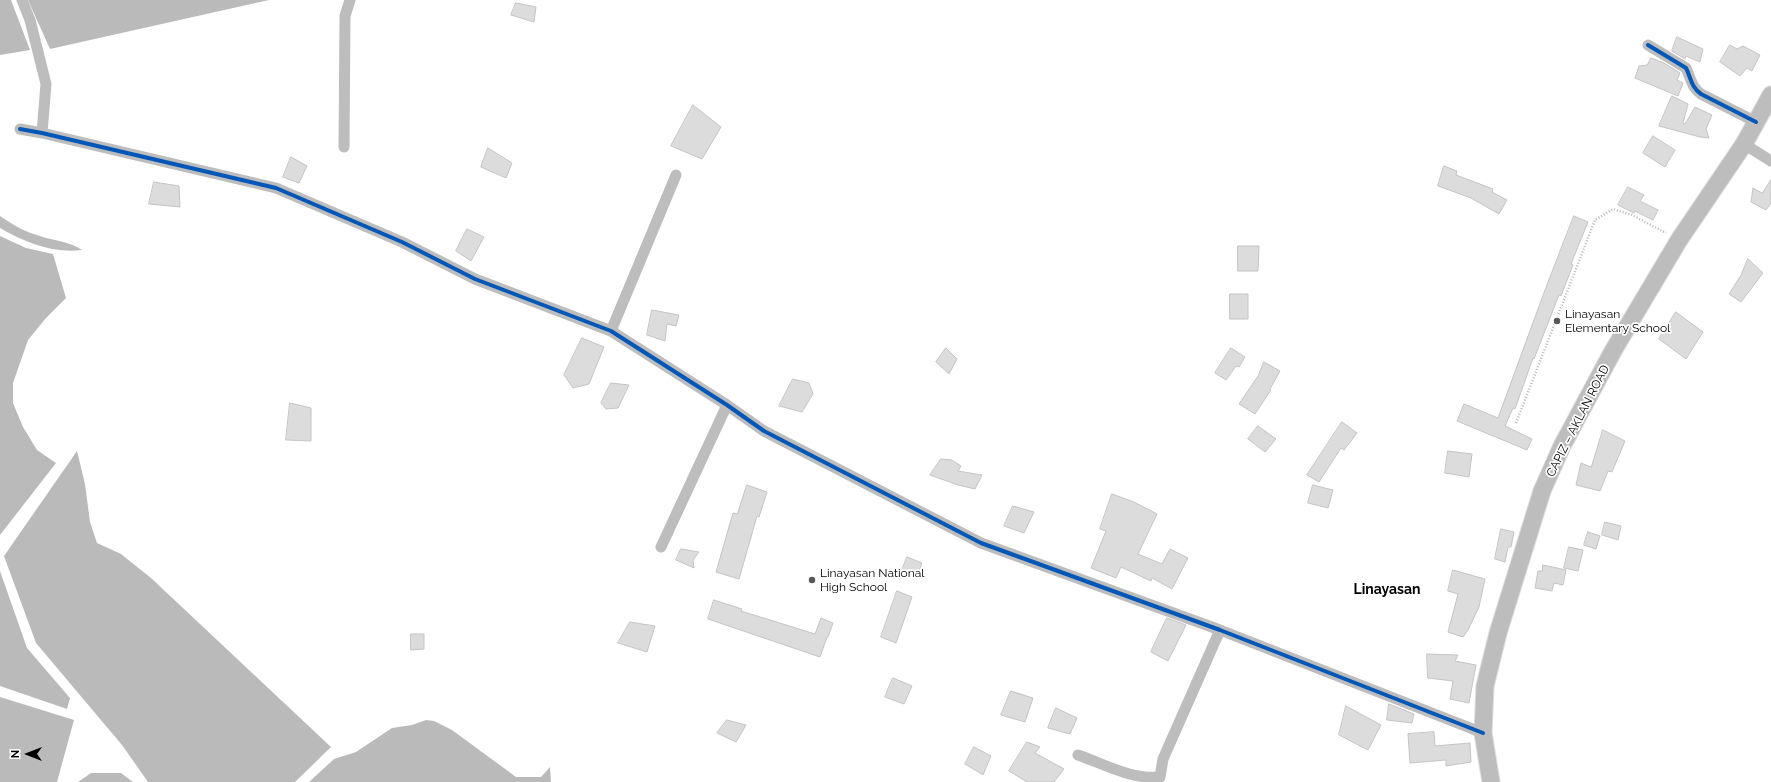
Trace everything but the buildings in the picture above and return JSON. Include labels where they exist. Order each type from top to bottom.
[{"type":"main road","name":"CAPIZ – AKLAN ROAD","points":[[1491,782],[1483,733],[1485,686],[1503,618],[1542,491],[1562,446],[1610,358],[1678,240],[1744,144],[1771,95]]},
{"type":"street","points":[[22,0],[30,20],[46,84],[42,133]]},
{"type":"street","points":[[344,147],[345,16],[350,0]]},
{"type":"street","points":[[1648,45],[1686,68],[1691,84],[1695,90],[1756,122]]},
{"type":"street","points":[[20,129],[276,188],[402,242],[475,279],[611,331],[727,405],[764,431],[981,543],[1220,630],[1483,733]]},
{"type":"street","points":[[1744,144],[1771,162]]},
{"type":"street","points":[[611,331],[676,175]]},
{"type":"street","points":[[661,547],[727,405]]},
{"type":"street","points":[[1078,755],[1147,778],[1160,777],[1163,759],[1220,630]]},
{"type":"path","points":[[1516,423],[1596,220],[1613,209],[1632,215],[1678,240]]},
{"type":"shaded area","points":[[0,0],[11,0],[30,50],[0,55]]},
{"type":"shaded area","points":[[28,0],[269,0],[50,49]]},
{"type":"shaded area","points":[[0,216],[29,232],[45,238],[67,243],[82,250],[71,251],[50,248],[19,238],[0,228]]},
{"type":"shaded area","points":[[0,236],[26,248],[53,254],[66,298],[46,318],[28,340],[13,383],[13,403],[23,427],[37,450],[56,463],[0,535]]},
{"type":"shaded area","points":[[77,451],[85,484],[90,522],[97,543],[121,554],[151,578],[331,747],[295,782],[148,782],[122,745],[36,643],[4,556]]},
{"type":"shaded area","points":[[0,571],[27,648],[70,698],[67,709],[0,686]]},
{"type":"shaded area","points":[[0,697],[74,720],[57,782],[0,782]]},
{"type":"shaded area","points":[[426,720],[434,721],[452,730],[516,777],[541,777],[550,767],[551,782],[309,782],[334,759],[356,752],[392,728],[412,725]]},
{"type":"shaded area","points":[[91,773],[121,773],[133,782],[78,782]]},
{"type":"cycle path","points":[[1648,45],[1686,68],[1693,85],[1701,94],[1756,122]]},
{"type":"cycle path","points":[[20,129],[276,188],[402,242],[475,279],[611,331],[727,405],[764,431],[981,543],[1220,630],[1483,733]]},
{"type":"place","name":"Linayasan Elementary School","points":[[1557,321]]},
{"type":"place","name":"Linayasan National High School","points":[[812,580]]},
{"type":"district","name":"Linayasan","points":[[1387,590]]}]
